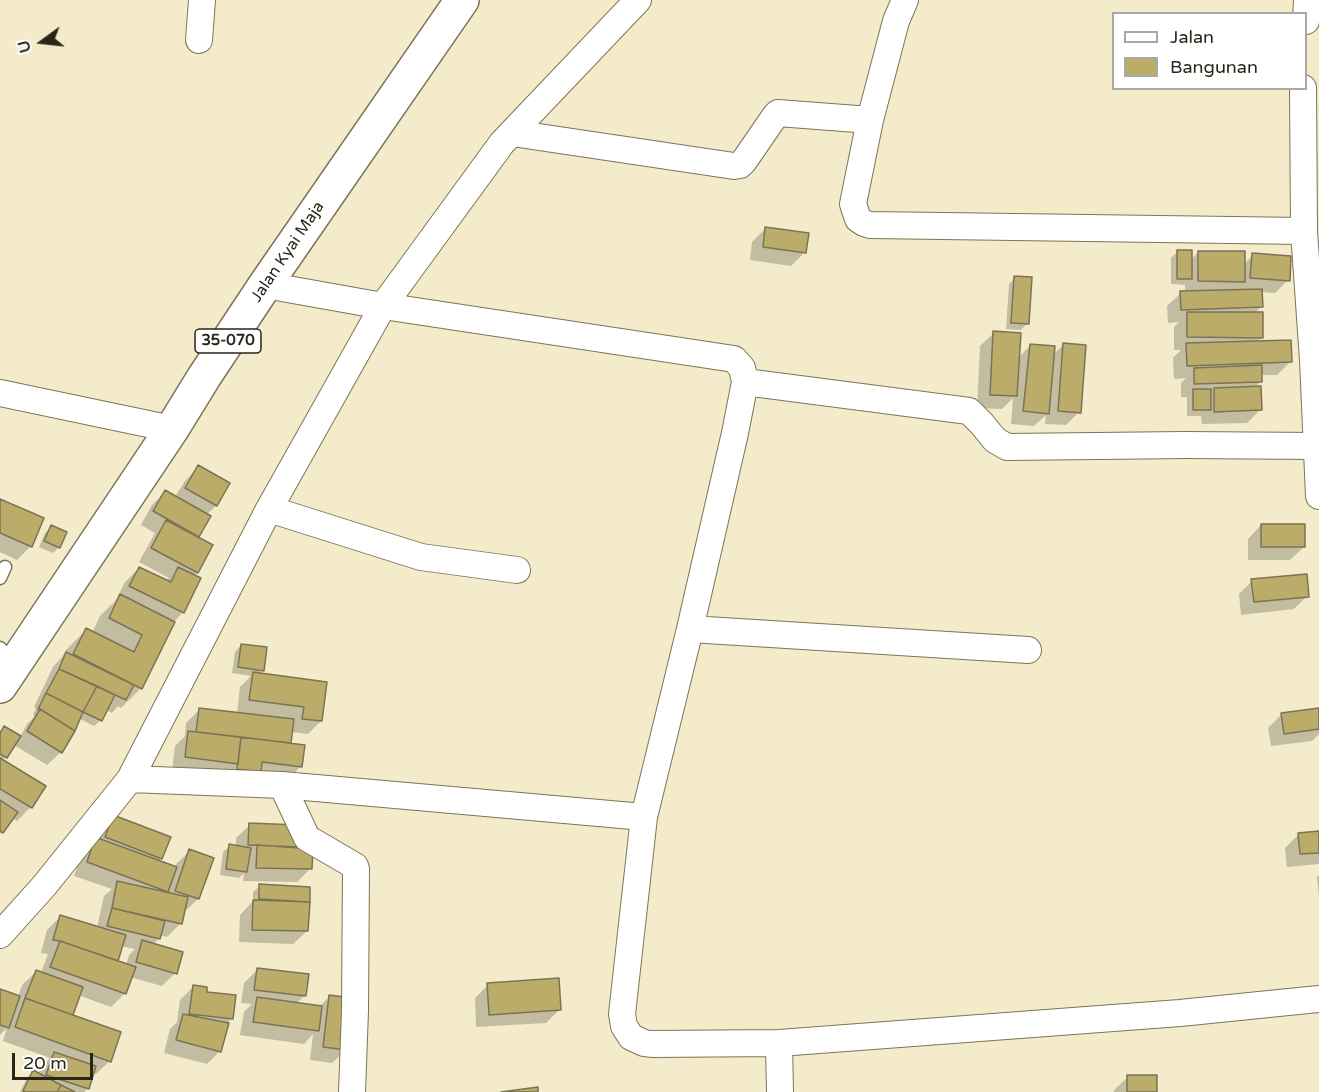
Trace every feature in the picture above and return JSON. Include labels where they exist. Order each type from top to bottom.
[{"type":"main road","name":"Jalan Kyai Maja","points":[[5,666],[172,429],[265,285],[462,0]]},
{"type":"street","points":[[199,40],[202,0]]},
{"type":"street","points":[[0,935],[44,886],[130,779],[373,304],[502,143],[638,0]]},
{"type":"street","points":[[905,0],[896,21],[870,120],[854,204],[858,219],[870,225],[1304,231]]},
{"type":"street","points":[[1303,90],[1304,231],[1319,496]]},
{"type":"street","points":[[512,133],[734,166],[744,161],[778,113],[870,120]]},
{"type":"street","points":[[265,285],[373,304],[734,359],[742,368],[745,382],[735,434],[644,817],[622,1014],[624,1026],[631,1037],[644,1043],[779,1043],[1180,1013],[1319,999]]},
{"type":"street","points":[[745,382],[969,411],[996,440],[1007,447],[1185,445],[1318,460]]},
{"type":"street","points":[[0,393],[172,429]]},
{"type":"street","points":[[269,509],[422,557],[517,570]]},
{"type":"street","points":[[690,629],[1028,650]]},
{"type":"street","points":[[130,779],[282,785],[644,817]]},
{"type":"street","points":[[282,785],[307,838],[355,866],[356,869],[352,1092]]},
{"type":"street","points":[[779,1043],[780,1092]]},
{"type":"building","points":[[765,227],[809,233],[806,253],[763,247]]},
{"type":"building","points":[[1177,250],[1192,250],[1192,279],[1177,279]]},
{"type":"building","points":[[1198,251],[1245,251],[1245,282],[1198,281]]},
{"type":"building","points":[[1252,253],[1291,256],[1290,281],[1250,278]]},
{"type":"building","points":[[1014,276],[1032,277],[1029,324],[1011,323]]},
{"type":"building","points":[[1262,289],[1263,307],[1181,310],[1180,291]]},
{"type":"building","points":[[1187,312],[1263,312],[1263,338],[1187,337]]},
{"type":"building","points":[[993,331],[1021,333],[1017,396],[990,395]]},
{"type":"building","points":[[1291,340],[1292,362],[1187,366],[1186,343]]},
{"type":"building","points":[[1063,343],[1086,345],[1081,413],[1058,411]]},
{"type":"building","points":[[1030,344],[1055,346],[1049,414],[1023,411]]},
{"type":"building","points":[[1262,365],[1262,382],[1194,384],[1194,368]]},
{"type":"building","points":[[1261,386],[1262,410],[1214,412],[1214,388]]},
{"type":"building","points":[[1193,389],[1211,389],[1211,410],[1193,410]]},
{"type":"building","points":[[198,465],[230,483],[217,506],[185,488]]},
{"type":"building","points":[[165,490],[211,516],[199,537],[153,511]]},
{"type":"building","points":[[0,499],[44,518],[32,547],[0,533]]},
{"type":"building","points":[[166,520],[213,545],[198,573],[151,548]]},
{"type":"building","points":[[1261,524],[1305,524],[1305,547],[1261,547]]},
{"type":"building","points":[[51,525],[67,532],[60,548],[44,541]]},
{"type":"building","points":[[139,567],[171,582],[178,567],[201,578],[184,613],[129,586]]},
{"type":"building","points":[[1307,574],[1309,597],[1254,602],[1251,579]]},
{"type":"building","points":[[120,594],[175,622],[142,689],[73,654],[86,628],[134,652],[142,635],[109,618]]},
{"type":"building","points":[[241,644],[267,647],[264,671],[238,667]]},
{"type":"building","points":[[66,652],[134,685],[126,700],[59,669]]},
{"type":"building","points":[[59,669],[97,686],[83,712],[46,693]]},
{"type":"building","points":[[253,672],[327,682],[322,721],[302,719],[304,707],[249,700]]},
{"type":"building","points":[[97,686],[115,695],[102,721],[83,712]]},
{"type":"building","points":[[46,693],[83,712],[75,731],[38,709]]},
{"type":"building","points":[[199,708],[294,719],[291,743],[196,732]]},
{"type":"building","points":[[1319,708],[1319,729],[1284,734],[1281,713]]},
{"type":"building","points":[[40,709],[75,731],[62,753],[27,731]]},
{"type":"building","points":[[4,726],[21,736],[7,758],[0,754],[0,733]]},
{"type":"building","points":[[188,731],[241,737],[238,764],[185,757]]},
{"type":"building","points":[[241,737],[305,745],[302,767],[262,762],[261,772],[237,769]]},
{"type":"building","points":[[0,758],[46,786],[32,808],[0,789]]},
{"type":"building","points":[[0,800],[18,812],[3,833],[0,831]]},
{"type":"building","points":[[113,815],[171,837],[162,859],[105,837]]},
{"type":"building","points":[[249,823],[298,825],[298,847],[248,845]]},
{"type":"building","points":[[1319,831],[1319,853],[1300,854],[1298,833]]},
{"type":"building","points":[[95,837],[177,867],[168,892],[87,862]]},
{"type":"building","points":[[229,844],[251,848],[247,872],[226,869]]},
{"type":"building","points":[[257,845],[313,849],[312,869],[256,868]]},
{"type":"building","points":[[189,849],[214,858],[199,899],[175,891]]},
{"type":"building","points":[[117,881],[188,897],[182,924],[112,908]]},
{"type":"building","points":[[259,884],[310,887],[310,902],[259,899]]},
{"type":"building","points":[[253,900],[310,902],[308,931],[252,930]]},
{"type":"building","points":[[112,908],[165,921],[160,939],[107,926]]},
{"type":"building","points":[[60,915],[126,935],[118,961],[53,940]]},
{"type":"building","points":[[142,940],[183,952],[177,974],[136,962]]},
{"type":"building","points":[[60,941],[136,967],[126,994],[50,967]]},
{"type":"building","points":[[257,968],[309,974],[306,996],[254,990]]},
{"type":"building","points":[[36,970],[83,987],[73,1015],[25,998]]},
{"type":"building","points":[[559,978],[561,1010],[489,1015],[487,983]]},
{"type":"building","points":[[193,985],[207,987],[207,992],[236,995],[233,1019],[189,1014]]},
{"type":"building","points":[[0,989],[20,996],[9,1028],[0,1025]]},
{"type":"building","points":[[329,995],[353,998],[347,1050],[323,1047]]},
{"type":"building","points":[[257,997],[322,1006],[319,1031],[253,1022]]},
{"type":"building","points":[[25,998],[121,1032],[111,1062],[15,1027]]},
{"type":"building","points":[[183,1014],[229,1023],[221,1052],[176,1040]]},
{"type":"building","points":[[54,1052],[96,1066],[89,1089],[46,1075]]},
{"type":"building","points":[[33,1070],[61,1085],[57,1092],[23,1091]]},
{"type":"building","points":[[1127,1075],[1157,1075],[1157,1092],[1127,1092]]},
{"type":"building","points":[[61,1085],[75,1092],[57,1092]]},
{"type":"building","points":[[538,1087],[538,1092],[501,1092]]}]
